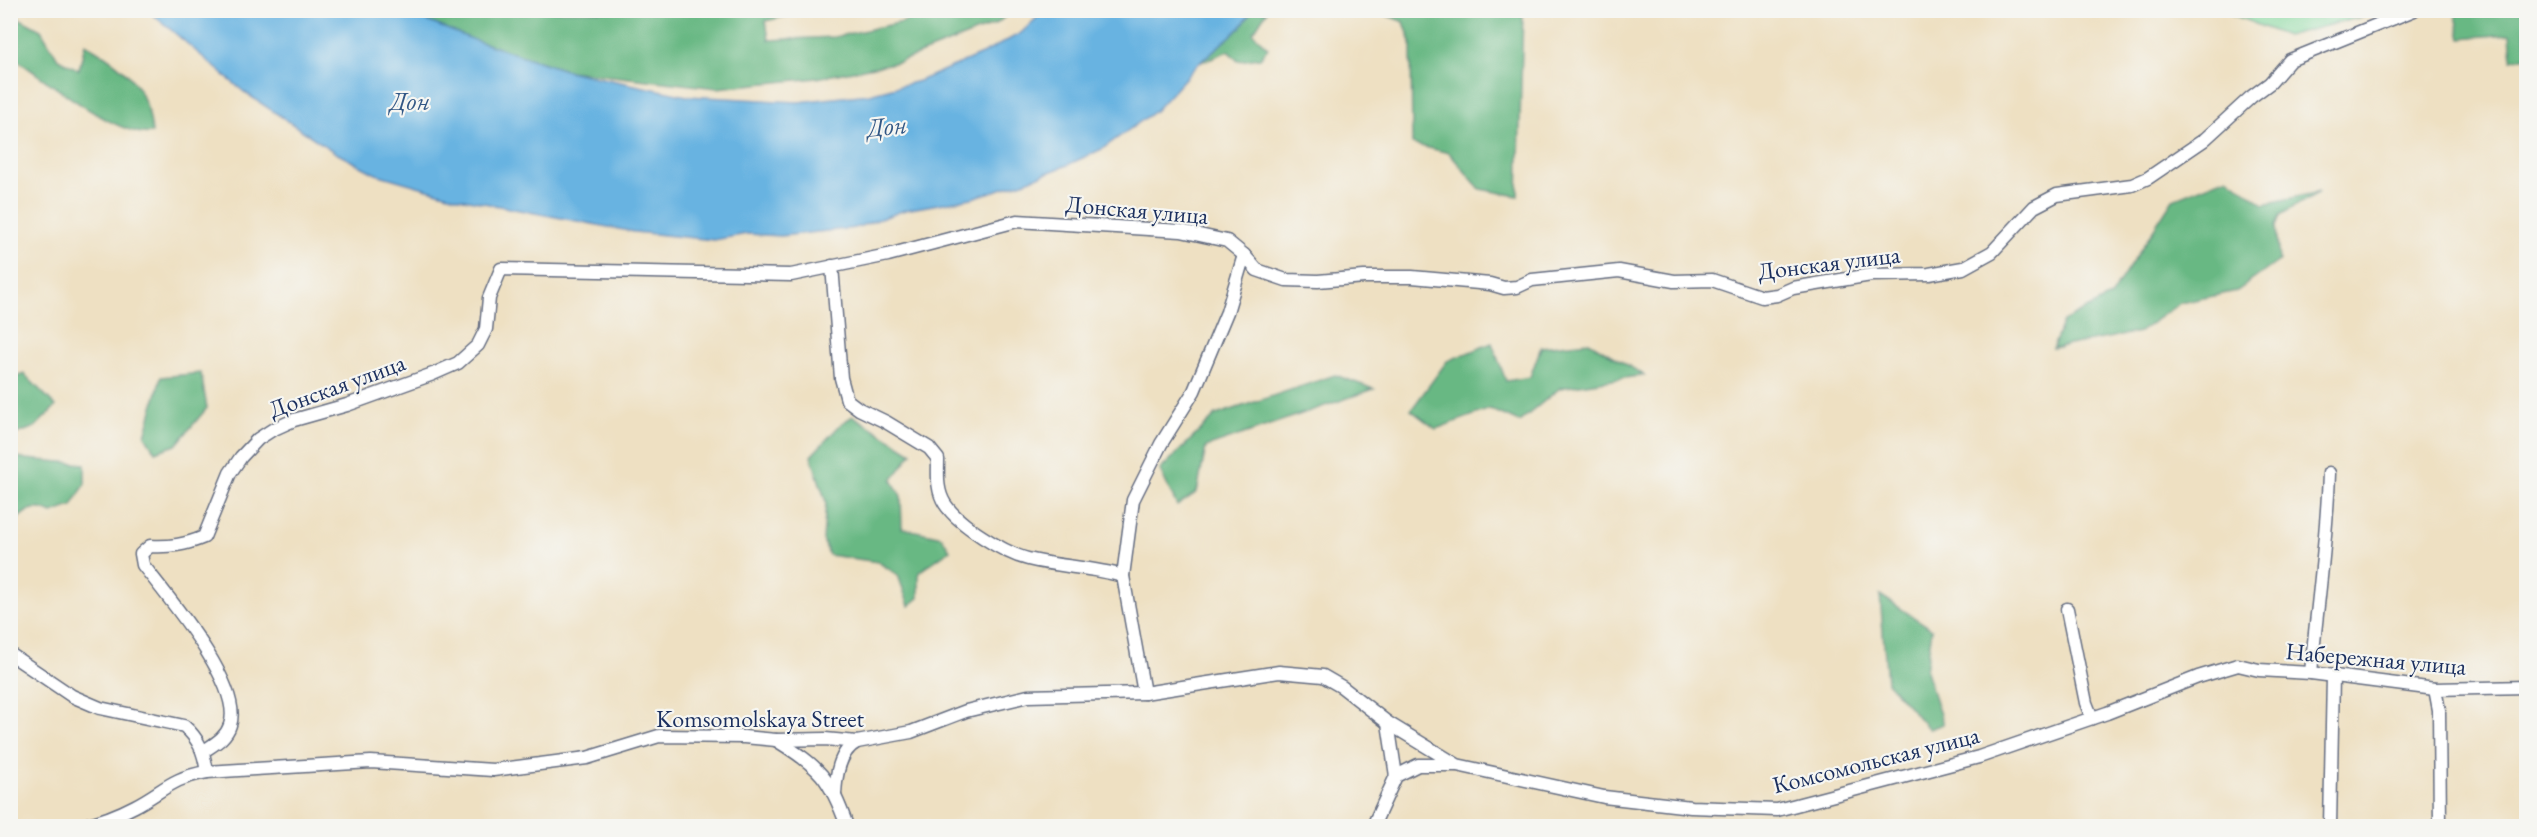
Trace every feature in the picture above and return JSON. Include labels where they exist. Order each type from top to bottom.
[{"type":"street","name":"Донская улица","points":[[204,751],[220,741],[231,724],[229,698],[220,673],[190,626],[143,565],[141,554],[150,546],[187,545],[204,537],[230,473],[247,451],[272,430],[294,420],[347,405],[458,363],[478,345],[486,329],[489,298],[501,269],[791,275],[888,255],[1017,221],[1181,231],[1227,241],[1257,270],[1286,280],[1412,277],[1491,284],[1504,288],[1517,287],[1532,280],[1619,271],[1674,281],[1712,280],[1762,297],[1777,295],[1793,288],[1871,275],[1929,274],[1963,268],[1992,252],[2034,207],[2057,195],[2132,185],[2148,178],[2204,140],[2251,96],[2270,83],[2290,60],[2414,10]]},
{"type":"street","points":[[1144,693],[1123,576],[1133,500],[1161,444],[1194,391],[1227,312],[1244,255]]},
{"type":"street","points":[[832,266],[841,378],[847,400],[929,448],[938,459],[938,485],[945,503],[961,521],[992,542],[1025,559],[1066,567],[1097,569],[1123,576]]},
{"type":"street","points":[[2311,673],[2318,595],[2328,525],[2329,473]]},
{"type":"street","points":[[2067,609],[2086,703],[2092,718]]},
{"type":"street","points":[[10,654],[72,696],[100,708],[184,726],[204,751],[207,771]]},
{"type":"street","name":"Комсомольская улица","points":[[1457,765],[1604,797],[1690,807],[1777,810],[1979,757],[2092,718],[2227,667],[2238,665],[2259,670]]},
{"type":"street","name":"Набережная улица","points":[[2259,670],[2311,673],[2435,689],[2526,687]]},
{"type":"street","name":"Komsomolskaya Street","points":[[81,826],[135,806],[171,782],[207,771],[371,762],[493,770],[587,758],[659,736],[744,737],[776,740],[825,739],[857,742],[911,732],[966,711],[1028,696],[1144,693],[1279,672],[1323,676],[1342,687],[1388,723],[1457,765]]},
{"type":"street","points":[[2330,826],[2333,676]]},
{"type":"street","points":[[2435,689],[2439,722],[2440,826]]},
{"type":"street","points":[[1373,826],[1396,776],[1388,723]]},
{"type":"street","points":[[776,740],[805,758],[820,772],[836,794],[847,826]]},
{"type":"street","points":[[836,794],[836,777],[841,761],[849,746],[857,742]]},
{"type":"street","points":[[1396,776],[1418,765],[1457,765]]},
{"type":"green space","points":[[402,11],[807,11],[766,21],[769,40],[834,37],[903,22],[931,11],[1012,11],[996,24],[899,62],[817,78],[717,88],[568,71],[474,40]]},
{"type":"green space","points":[[1252,11],[1267,11],[1253,33],[1268,48],[1260,58],[1238,61],[1228,51],[1199,63],[1241,27]]},
{"type":"green space","points":[[1375,11],[1523,11],[1518,196],[1480,189],[1449,153],[1412,144],[1411,42],[1404,22]]},
{"type":"green space","points":[[2223,11],[2385,11],[2286,36]]},
{"type":"green space","points":[[2455,11],[2526,11],[2526,56],[2512,60],[2510,34],[2461,38]]},
{"type":"green space","points":[[11,14],[41,30],[58,59],[79,70],[85,44],[122,69],[139,90],[150,117],[152,133],[137,132],[101,117],[11,56]]},
{"type":"green space","points":[[2227,177],[2264,204],[2319,192],[2280,215],[2276,226],[2279,261],[2237,291],[2180,303],[2139,332],[2053,348],[2063,321],[2110,297],[2173,199]]},
{"type":"green space","points":[[1589,342],[1644,375],[1560,388],[1519,422],[1490,409],[1436,429],[1411,410],[1447,361],[1492,343],[1506,381],[1530,377],[1541,347]]},
{"type":"green space","points":[[201,373],[207,408],[176,445],[155,452],[145,436],[161,377]]},
{"type":"green space","points":[[24,374],[56,406],[35,427],[11,436],[11,379]]},
{"type":"green space","points":[[1335,375],[1374,389],[1206,447],[1197,492],[1177,506],[1160,470],[1216,415]]},
{"type":"green space","points":[[853,416],[912,453],[892,480],[901,496],[902,528],[942,537],[950,550],[919,572],[919,598],[909,606],[898,575],[878,562],[829,555],[823,540],[826,502],[811,456],[842,423]]},
{"type":"green space","points":[[11,455],[26,459],[85,464],[85,484],[72,506],[52,513],[39,509],[29,510],[11,525]]},
{"type":"green space","points":[[1880,595],[1932,629],[1926,671],[1943,724],[1929,729],[1887,682]]},
{"type":"water","name":"Дон","points":[[149,11],[402,11],[474,40],[568,71],[687,96],[798,102],[869,94],[919,81],[984,53],[1021,33],[1044,11],[1252,11],[1241,27],[1199,63],[1155,111],[1102,149],[1065,166],[972,198],[905,210],[855,228],[781,236],[747,234],[714,240],[634,232],[514,209],[459,198],[376,174],[336,153],[244,92]]}]
